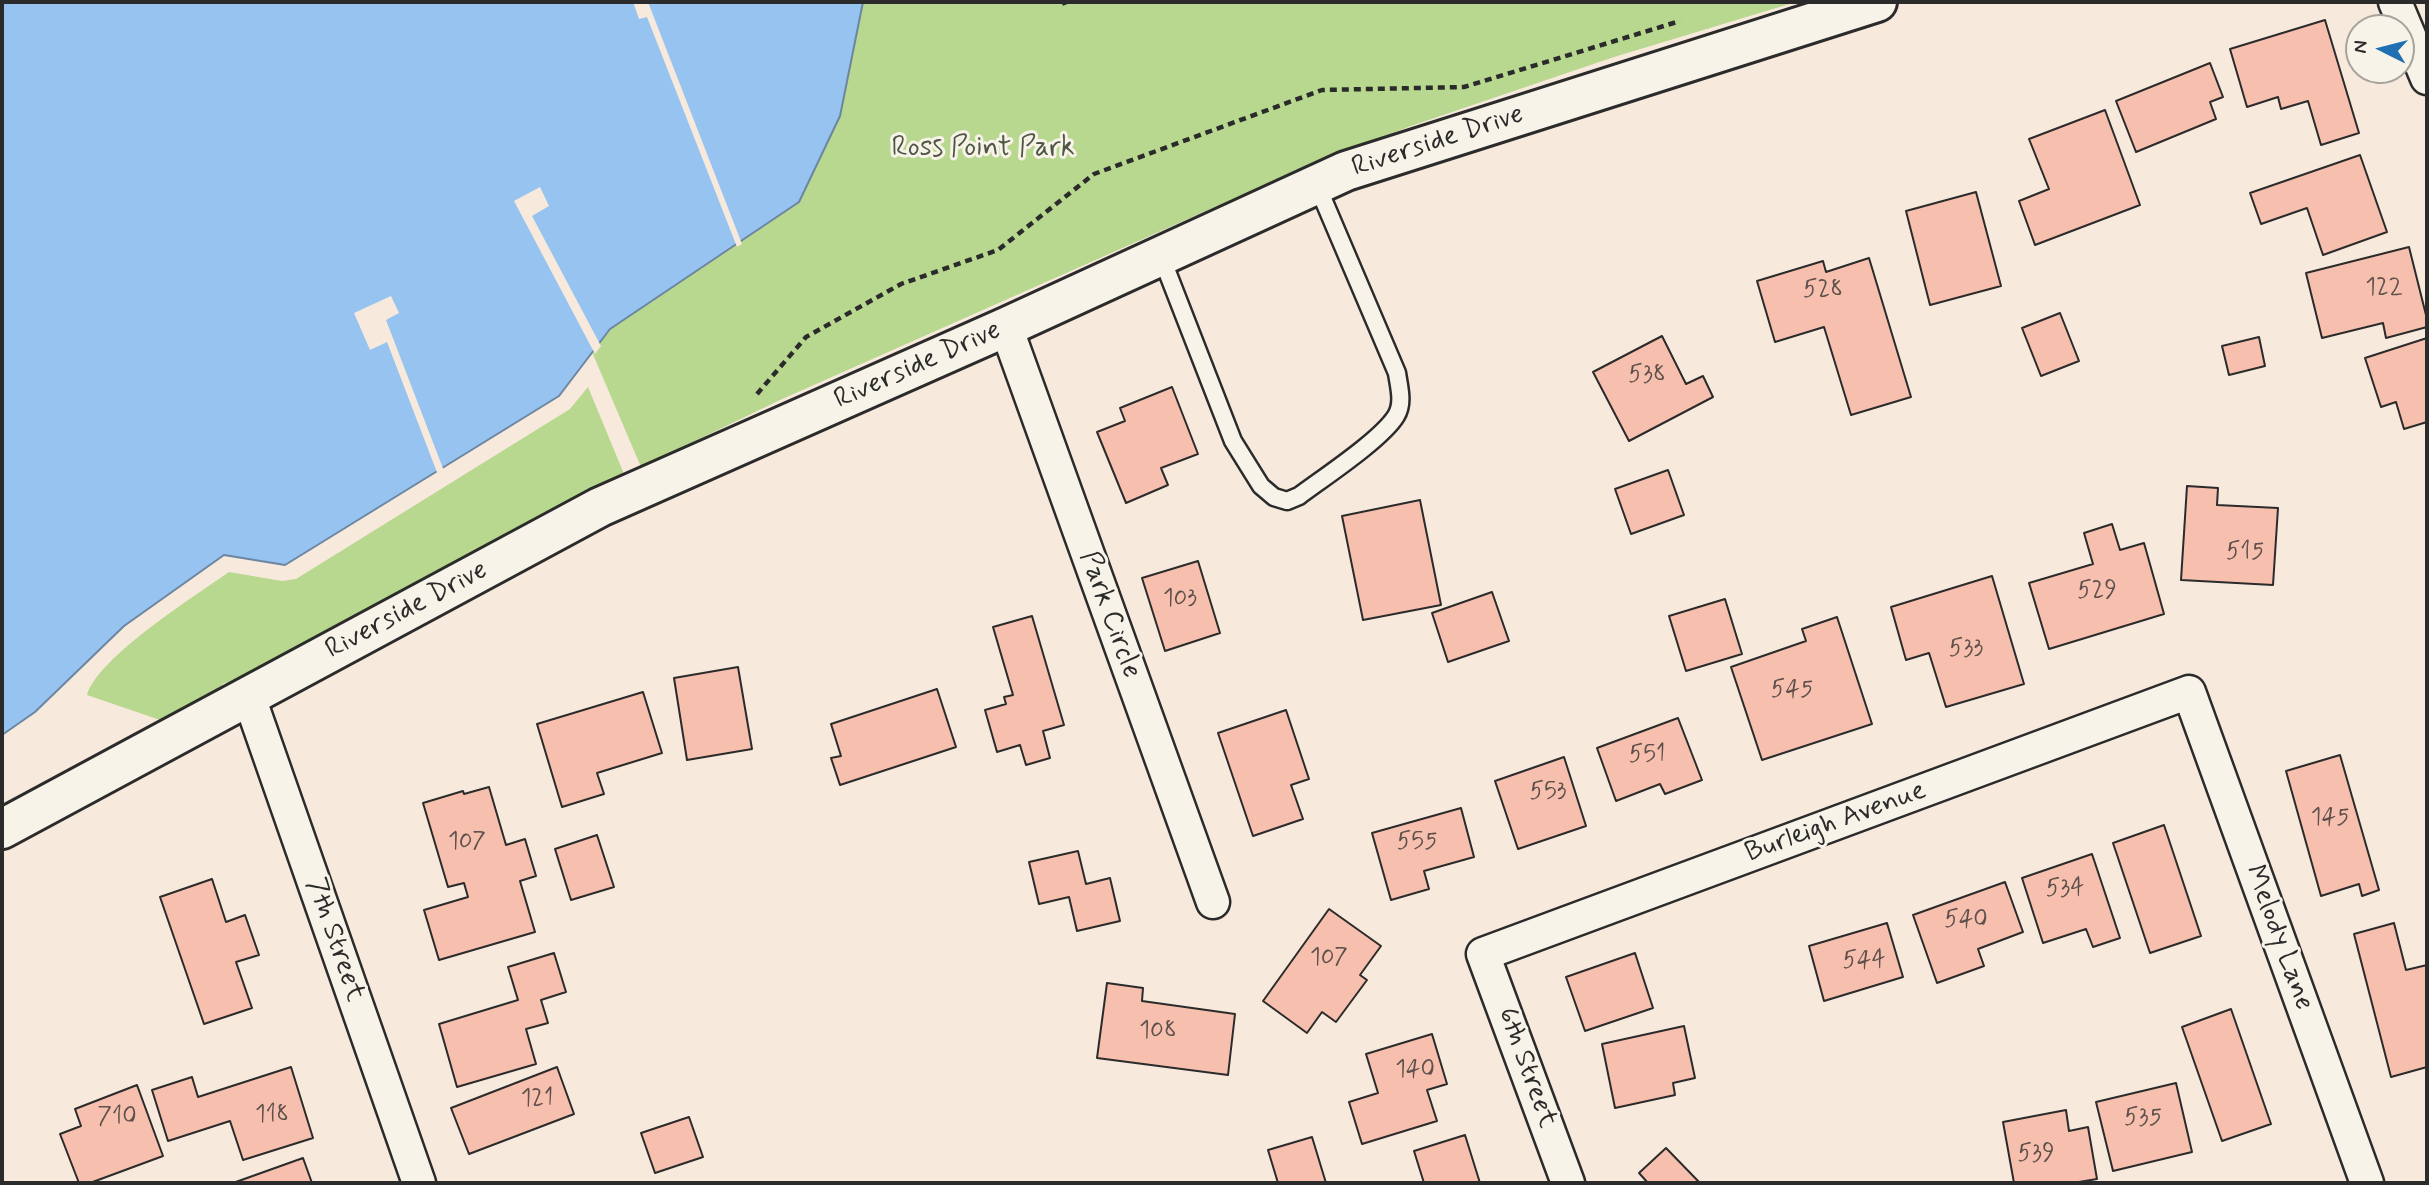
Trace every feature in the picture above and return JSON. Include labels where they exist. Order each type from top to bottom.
[{"type":"street","name":"Riverside Drive","points":[[2,829],[600,507],[1006,327],[1346,171],[1877,2]]},
{"type":"street","points":[[2395,2],[2427,79]]},
{"type":"street","name":"Park Circle","points":[[1006,327],[1213,902]]},
{"type":"street","name":"Burleigh Avenue","points":[[1483,954],[2189,692]]},
{"type":"street","name":"Melody Lane","points":[[2189,692],[2367,1183]]},
{"type":"street","name":"7th Street","points":[[249,697],[419,1183]]},
{"type":"street","name":"6th Street","points":[[1483,954],[1568,1183]]},
{"type":"lane","points":[[1161,256],[1233,441],[1261,485],[1274,497],[1287,501],[1299,496],[1383,430],[1397,415],[1401,399],[1397,373],[1317,184]]},
{"type":"green space","name":"Ross Point Park","points":[[863,2],[1796,2],[1614,57],[1408,127],[1251,191],[780,400],[641,467],[592,352]]},
{"type":"green space","points":[[588,387],[624,474],[590,489],[240,679],[222,684],[223,688],[163,721],[87,695],[109,663],[128,646],[172,611],[229,572],[282,581],[296,579],[570,409]]},
{"type":"water","points":[[2,2],[863,2],[840,116],[799,202],[610,329],[559,396],[285,565],[224,555],[124,626],[35,712],[2,735]]},
{"type":"pier","points":[[633,2],[648,2],[742,244],[737,247],[647,17],[639,19]]},
{"type":"pier","points":[[540,187],[549,206],[532,216],[601,346],[595,354],[514,201]]},
{"type":"pier","points":[[391,296],[399,313],[386,320],[444,471],[438,475],[387,342],[370,350],[354,313]]},
{"type":"building","points":[[2325,20],[2359,133],[2321,145],[2308,101],[2281,109],[2278,97],[2247,107],[2230,49]]},
{"type":"building","points":[[2210,63],[2223,97],[2210,102],[2216,119],[2136,152],[2116,101]]},
{"type":"building","points":[[2105,110],[2140,205],[2035,245],[2019,201],[2049,189],[2029,139]]},
{"type":"building","points":[[2360,155],[2387,232],[2323,255],[2307,208],[2261,224],[2250,193]]},
{"type":"building","points":[[1976,192],[2001,286],[1930,305],[1906,211]]},
{"type":"building","points":[[2409,247],[2427,327],[2386,338],[2383,323],[2322,338],[2306,273]]},
{"type":"building","points":[[1869,258],[1911,397],[1851,415],[1824,327],[1775,342],[1757,281],[1823,261],[1826,272]]},
{"type":"building","points":[[2060,313],[2079,361],[2041,376],[2022,328]]},
{"type":"building","points":[[1662,336],[1686,384],[1703,376],[1713,397],[1629,441],[1593,372]]},
{"type":"building","points":[[2259,337],[2265,366],[2229,375],[2222,346]]},
{"type":"building","points":[[2427,338],[2427,422],[2404,429],[2396,402],[2381,407],[2365,358]]},
{"type":"building","points":[[1172,387],[1198,454],[1161,468],[1168,485],[1126,503],[1097,432],[1125,421],[1120,408]]},
{"type":"building","points":[[1668,470],[1684,515],[1631,534],[1615,489]]},
{"type":"building","points":[[2187,486],[2218,488],[2217,505],[2278,508],[2273,585],[2181,580]]},
{"type":"building","points":[[1420,500],[1441,605],[1363,620],[1342,516]]},
{"type":"building","points":[[2112,524],[2120,550],[2144,543],[2164,614],[2049,649],[2029,583],[2093,564],[2084,533]]},
{"type":"building","points":[[1198,561],[1220,633],[1165,651],[1142,578]]},
{"type":"building","points":[[1992,576],[2024,684],[1946,707],[1929,653],[1906,660],[1891,607]]},
{"type":"building","points":[[1492,592],[1509,641],[1448,662],[1432,613]]},
{"type":"building","points":[[1725,599],[1742,654],[1686,671],[1669,616]]},
{"type":"building","points":[[1032,616],[1064,725],[1043,731],[1050,758],[1026,765],[1020,745],[997,752],[985,710],[1006,704],[1004,697],[1013,695],[993,627]]},
{"type":"building","points":[[1837,617],[1872,724],[1762,760],[1731,667],[1806,641],[1802,629]]},
{"type":"building","points":[[738,667],[752,749],[687,760],[674,678]]},
{"type":"building","points":[[937,689],[956,747],[840,785],[831,758],[841,756],[831,724]]},
{"type":"building","points":[[643,692],[662,753],[597,773],[604,794],[562,807],[537,724]]},
{"type":"building","points":[[1286,710],[1309,779],[1291,785],[1303,819],[1253,836],[1218,733]]},
{"type":"building","points":[[1678,718],[1702,780],[1665,794],[1660,784],[1616,801],[1597,748]]},
{"type":"building","points":[[2340,755],[2379,890],[2362,896],[2359,884],[2321,896],[2286,771]]},
{"type":"building","points":[[1564,757],[1586,826],[1518,849],[1495,781]]},
{"type":"building","points":[[489,787],[506,845],[525,839],[536,876],[520,881],[535,932],[439,960],[424,910],[468,897],[464,883],[448,887],[423,803],[463,791],[464,794]]},
{"type":"building","points":[[1461,808],[1474,857],[1424,871],[1429,889],[1391,900],[1372,833]]},
{"type":"building","points":[[2164,825],[2201,936],[2150,953],[2113,843]]},
{"type":"building","points":[[597,835],[614,887],[571,900],[555,849]]},
{"type":"building","points":[[1078,851],[1086,884],[1110,878],[1120,921],[1077,931],[1069,897],[1039,904],[1029,862]]},
{"type":"building","points":[[2092,854],[2120,938],[2093,947],[2086,929],[2043,943],[2022,878]]},
{"type":"building","points":[[212,879],[226,922],[245,915],[259,955],[236,962],[252,1008],[204,1024],[160,897]]},
{"type":"building","points":[[2005,882],[2023,932],[1978,949],[1984,966],[1937,983],[1913,915]]},
{"type":"building","points":[[1329,909],[1381,946],[1360,975],[1367,980],[1336,1022],[1322,1012],[1307,1033],[1263,1001]]},
{"type":"building","points":[[1887,923],[1903,977],[1824,1001],[1809,946]]},
{"type":"building","points":[[2394,923],[2406,970],[2427,965],[2427,1067],[2391,1077],[2354,934]]},
{"type":"building","points":[[554,953],[566,992],[541,1000],[548,1023],[526,1029],[536,1064],[457,1087],[439,1024],[518,1000],[508,967]]},
{"type":"building","points":[[1635,953],[1653,1008],[1585,1031],[1566,977]]},
{"type":"building","points":[[1107,983],[1143,988],[1142,1001],[1235,1014],[1228,1075],[1097,1058]]},
{"type":"building","points":[[2231,1009],[2271,1124],[2222,1141],[2182,1027]]},
{"type":"building","points":[[1684,1026],[1695,1078],[1673,1083],[1675,1095],[1615,1108],[1602,1044]]},
{"type":"building","points":[[1432,1034],[1447,1084],[1427,1090],[1437,1121],[1362,1144],[1349,1102],[1378,1093],[1366,1054]]},
{"type":"building","points":[[291,1067],[313,1138],[243,1160],[230,1121],[168,1141],[152,1090],[192,1077],[198,1097]]},
{"type":"building","points":[[557,1067],[574,1114],[469,1154],[451,1108]]},
{"type":"building","points":[[2176,1083],[2192,1152],[2113,1171],[2096,1102]]},
{"type":"building","points":[[137,1085],[163,1156],[90,1183],[79,1183],[60,1134],[81,1126],[75,1109]]},
{"type":"building","points":[[2066,1110],[2069,1131],[2088,1127],[2097,1179],[2073,1183],[2014,1183],[2003,1122]]},
{"type":"building","points":[[689,1117],[703,1157],[655,1173],[641,1133]]},
{"type":"building","points":[[1465,1135],[1480,1183],[1424,1183],[1414,1151]]},
{"type":"building","points":[[1312,1137],[1326,1183],[1278,1183],[1268,1150]]},
{"type":"building","points":[[1666,1148],[1700,1183],[1648,1183],[1639,1173]]},
{"type":"building","points":[[303,1158],[312,1183],[233,1183]]}]
